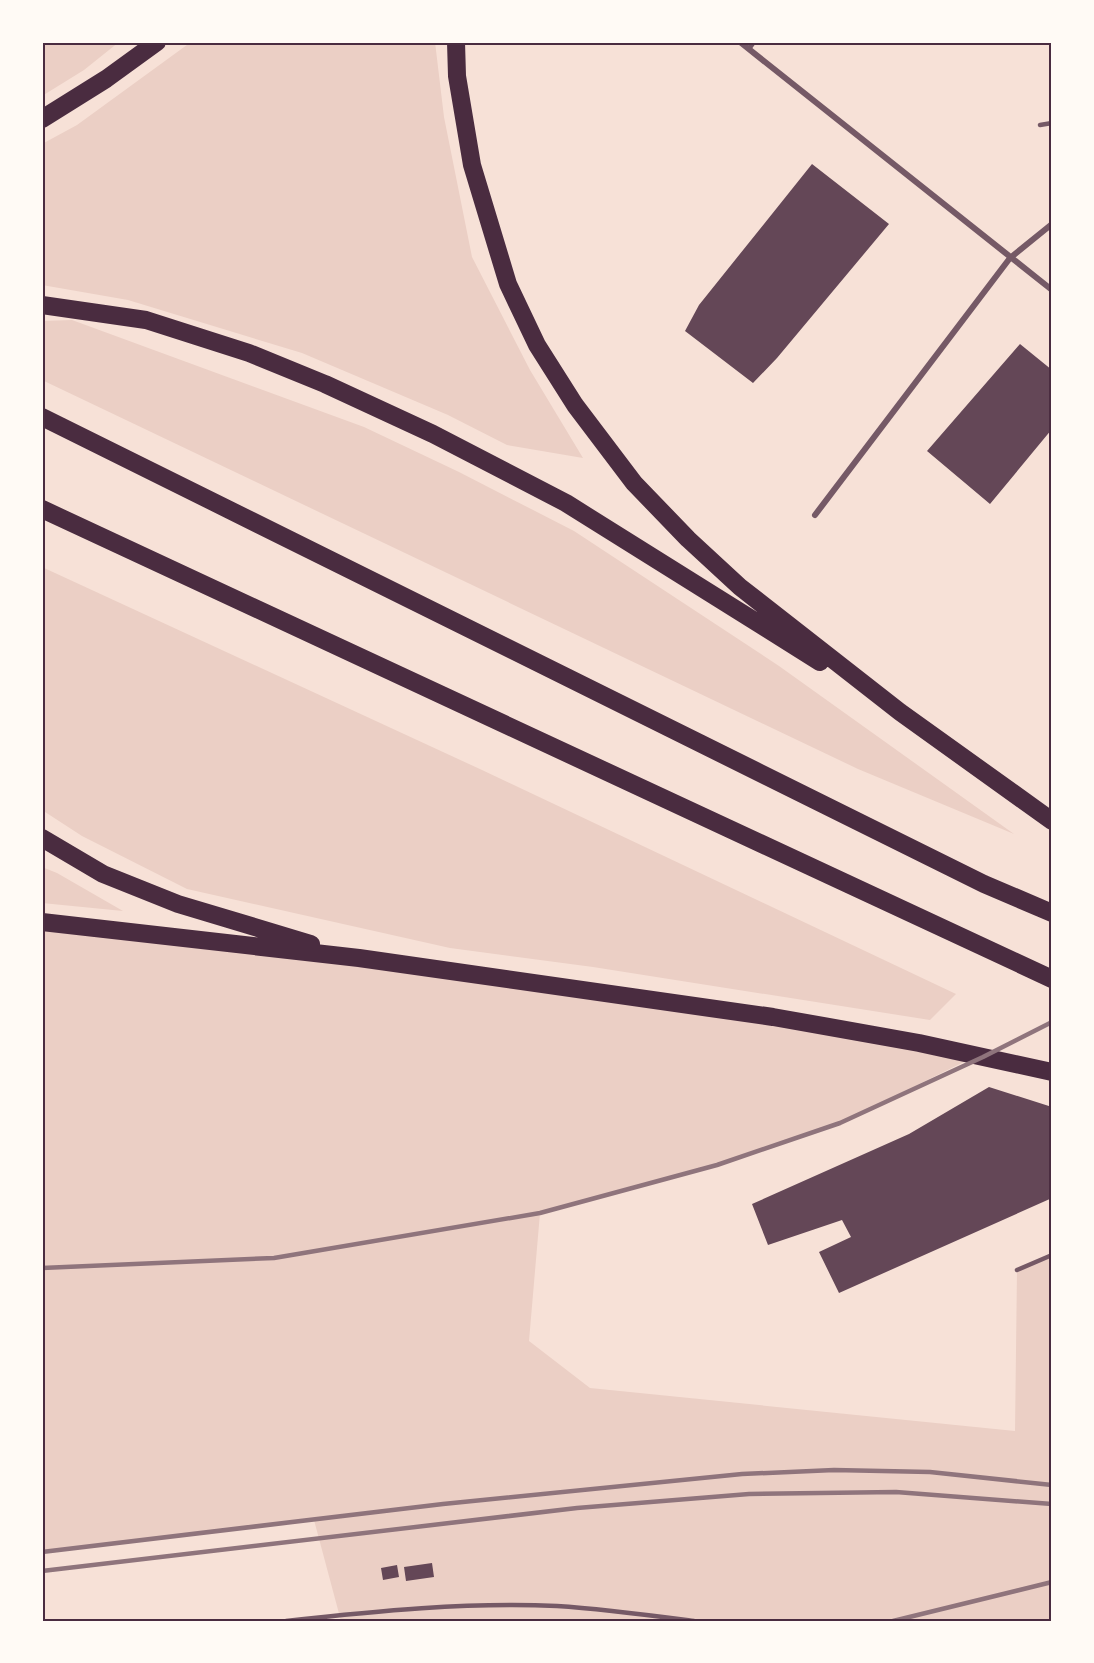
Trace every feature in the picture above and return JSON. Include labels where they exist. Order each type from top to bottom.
[{"type":"highway","points":[[42,119],[106,79],[157,42]]},
{"type":"highway","points":[[456,42],[457,76],[472,165],[508,285],[537,345],[575,405],[634,483],[688,539],[741,587],[900,712],[1052,821]]},
{"type":"highway","points":[[42,305],[146,320],[249,353],[325,384],[433,434],[566,503],[900,712]]},
{"type":"highway","points":[[42,417],[984,884],[1052,913]]},
{"type":"highway","points":[[42,509],[1052,979]]},
{"type":"highway","points":[[42,838],[103,874],[178,904],[359,958]]},
{"type":"highway","points":[[42,922],[359,958],[773,1017],[919,1043],[1052,1072]]},
{"type":"street","points":[[740,42],[1052,290]]},
{"type":"street","points":[[815,515],[1010,258],[1052,224]]},
{"type":"lane","points":[[749,49],[754,42]]},
{"type":"lane","points":[[1040,125],[1052,123]]},
{"type":"lane","points":[[1017,1270],[1052,1255]]},
{"type":"lane","points":[[286,1621],[379,1612],[500,1605],[609,1610],[694,1621]]},
{"type":"shaded area","points":[[42,42],[119,42],[84,70],[42,96]]},
{"type":"shaded area","points":[[191,42],[435,42],[444,117],[472,257],[530,370],[583,458],[507,445],[448,415],[302,353],[128,300],[42,285],[42,144],[77,125]]},
{"type":"shaded area","points":[[72,320],[364,427],[459,472],[574,531],[779,666],[1014,834],[858,769],[42,380],[42,321]]},
{"type":"shaded area","points":[[42,567],[482,770],[956,994],[930,1020],[593,967],[450,948],[187,889],[82,836],[42,810]]},
{"type":"shaded area","points":[[42,867],[57,873],[123,911],[42,903]]},
{"type":"shaded area","points":[[42,922],[359,958],[978,1055],[840,1123],[717,1165],[540,1213],[529,1341],[590,1388],[1015,1431],[1017,1270],[1052,1255],[1052,1621],[341,1621],[314,1520],[42,1552]]},
{"type":"building","points":[[812,164],[889,224],[777,358],[753,383],[685,331],[699,305]]},
{"type":"building","points":[[1020,344],[1052,370],[1052,429],[990,504],[927,451]]},
{"type":"building","points":[[989,1087],[1052,1107],[1052,1198],[839,1293],[819,1252],[851,1237],[842,1220],[768,1245],[752,1204],[909,1134]]},
{"type":"building","points":[[432,1563],[434,1577],[406,1581],[404,1567]]},
{"type":"building","points":[[397,1565],[399,1577],[383,1580],[381,1568]]},
{"type":"railway","points":[[42,1268],[274,1258],[540,1213],[717,1165],[840,1123],[983,1057],[1052,1022]]},
{"type":"railway","points":[[42,1552],[443,1504],[742,1474],[834,1470],[930,1472],[1052,1485]]},
{"type":"railway","points":[[42,1571],[577,1508],[749,1494],[896,1492],[1052,1504]]},
{"type":"railway","points":[[893,1621],[1052,1582]]}]
